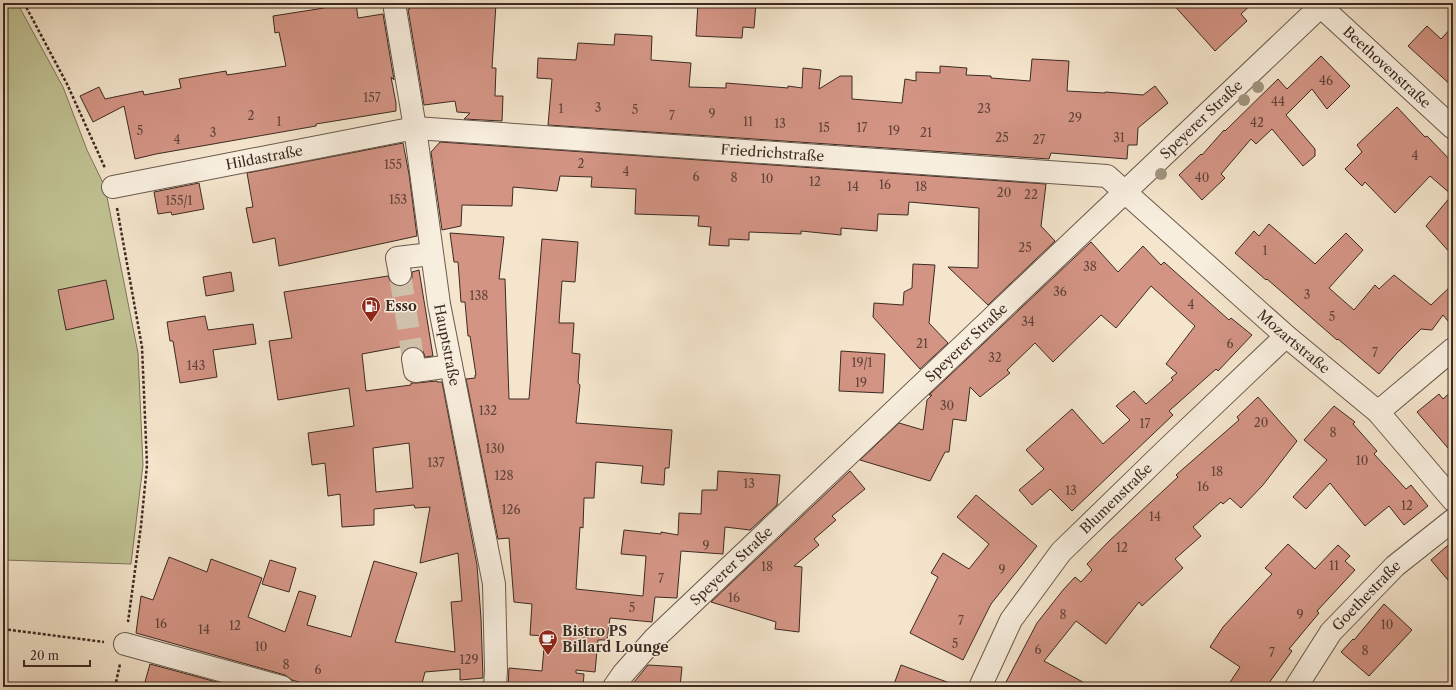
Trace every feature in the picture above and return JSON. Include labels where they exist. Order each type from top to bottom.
[{"type":"street","name":"Hauptstraße","points":[[394,3],[415,128],[439,304],[494,584],[495,687]]},
{"type":"street","name":"Beethovenstraße","points":[[1321,4],[1453,128]]},
{"type":"street","name":"Speyerer Straße","points":[[614,687],[623,674],[654,639],[1321,4]]},
{"type":"street","name":"Hildastraße","points":[[113,187],[415,128]]},
{"type":"street","name":"Friedrichstraße","points":[[415,128],[1107,176],[1124,192]]},
{"type":"street","name":"Mozartstraße","points":[[1124,192],[1286,336],[1378,412],[1453,500]]},
{"type":"street","points":[[400,274],[397,258],[431,254]]},
{"type":"street","name":"Blumenstraße","points":[[980,687],[1011,620],[1061,552],[1286,336]]},
{"type":"street","points":[[1378,412],[1453,349]]},
{"type":"street","points":[[413,359],[415,371],[451,366]]},
{"type":"street","name":"Goethestraße","points":[[1296,687],[1331,632],[1395,566],[1453,520]]},
{"type":"street","points":[[125,644],[282,687]]},
{"type":"path","points":[[24,3],[67,84],[113,187],[142,347],[147,465],[141,526],[125,644],[115,687]]},
{"type":"path","points":[[3,629],[125,644]]},
{"type":"green space","points":[[3,3],[16,3],[21,10],[63,87],[87,150],[105,187],[138,353],[143,465],[131,564],[3,560]]},
{"type":"building","points":[[323,3],[356,3],[358,18],[383,14],[394,80],[391,77],[396,111],[316,124],[316,126],[135,159],[124,106],[93,122],[80,96],[99,87],[105,99],[143,91],[144,95],[181,88],[179,79],[226,71],[227,75],[286,66],[279,32],[275,33],[273,16],[324,8]]},
{"type":"building","points":[[409,3],[496,3],[492,68],[496,68],[495,96],[503,96],[502,121],[464,119],[470,113],[457,112],[455,101],[424,105],[408,9],[410,9]]},
{"type":"building","points":[[698,3],[756,3],[754,28],[743,27],[742,38],[696,36]]},
{"type":"building","points":[[1172,3],[1253,3],[1241,14],[1247,21],[1215,51]]},
{"type":"building","points":[[1427,26],[1441,39],[1453,26],[1453,87],[1408,46]]},
{"type":"building","points":[[615,34],[652,36],[651,60],[691,63],[689,87],[726,88],[726,83],[802,88],[803,68],[821,70],[819,89],[840,76],[852,76],[852,99],[902,103],[905,79],[916,81],[916,72],[940,73],[940,66],[967,68],[966,75],[991,76],[991,78],[1030,81],[1032,59],[1069,61],[1067,91],[1143,95],[1155,86],[1168,103],[1138,128],[1137,145],[1128,145],[1127,159],[1051,153],[1049,159],[548,125],[552,79],[537,78],[538,58],[576,60],[578,43],[614,45]]},
{"type":"building","points":[[1321,56],[1350,86],[1327,109],[1312,89],[1286,115],[1315,149],[1315,156],[1303,166],[1272,129],[1256,144],[1251,139],[1221,174],[1225,178],[1202,200],[1179,175],[1201,154],[1202,155],[1224,130],[1225,131],[1278,79],[1287,89]]},
{"type":"building","points":[[1397,107],[1425,137],[1427,136],[1453,163],[1453,256],[1426,226],[1452,195],[1430,176],[1395,213],[1365,182],[1362,186],[1345,169],[1362,152],[1357,145]]},
{"type":"building","points":[[440,142],[1046,184],[1041,226],[1055,241],[988,305],[948,267],[978,268],[979,208],[909,202],[908,215],[878,214],[877,231],[841,228],[841,235],[801,231],[801,234],[749,232],[749,240],[729,239],[729,246],[709,245],[711,227],[698,226],[699,216],[635,214],[636,189],[591,187],[592,177],[560,176],[557,191],[513,187],[512,206],[462,205],[461,226],[442,230],[431,152]]},
{"type":"building","points":[[403,143],[409,174],[417,236],[279,266],[275,238],[253,243],[246,208],[253,207],[247,173]]},
{"type":"building","points":[[199,183],[204,209],[172,215],[171,212],[158,214],[154,192]]},
{"type":"building","points":[[1269,224],[1315,264],[1346,233],[1363,250],[1329,288],[1354,310],[1375,285],[1379,289],[1394,275],[1431,305],[1453,284],[1453,327],[1443,315],[1432,330],[1421,329],[1379,374],[1235,253],[1254,231],[1259,236]]},
{"type":"building","points":[[450,233],[504,237],[499,279],[505,279],[509,399],[529,399],[542,239],[578,242],[575,282],[562,281],[559,323],[574,323],[572,353],[580,354],[578,383],[580,385],[576,423],[672,430],[669,468],[665,468],[664,485],[641,483],[643,466],[596,462],[594,498],[584,498],[583,528],[580,527],[576,589],[643,596],[646,556],[621,554],[624,530],[661,534],[661,532],[678,535],[679,513],[701,514],[702,490],[717,490],[718,471],[780,475],[777,505],[750,530],[725,527],[723,554],[681,551],[677,598],[655,597],[652,622],[610,618],[607,640],[598,640],[595,672],[576,670],[576,673],[584,674],[583,687],[508,687],[509,668],[542,671],[545,636],[530,635],[532,604],[514,602],[509,538],[498,539],[466,379],[475,378],[476,375],[470,336],[468,336],[465,302],[461,302],[458,262],[454,262]]},
{"type":"building","points":[[1091,242],[1118,272],[1143,246],[1161,265],[1164,262],[1229,320],[1231,318],[1252,335],[1218,371],[1216,369],[1169,411],[1173,415],[1072,511],[1050,489],[1032,505],[1019,490],[1044,469],[1026,450],[1072,409],[1103,444],[1130,420],[1116,406],[1134,391],[1146,404],[1173,380],[1171,378],[1177,373],[1166,364],[1195,326],[1151,286],[1116,328],[1101,315],[1053,362],[1035,343],[1007,370],[1010,373],[980,397],[970,387],[966,421],[953,419],[949,452],[945,452],[930,481],[860,460],[899,423],[923,430],[927,400],[932,395],[929,395]]},
{"type":"building","points":[[913,264],[935,265],[929,323],[948,343],[920,369],[873,317],[874,303],[903,305],[904,292],[912,288]]},
{"type":"building","points":[[419,270],[433,356],[425,357],[423,351],[418,347],[405,349],[405,346],[362,354],[366,391],[411,385],[411,383],[442,382],[477,565],[483,678],[460,680],[460,669],[425,672],[421,687],[316,687],[292,680],[285,675],[136,633],[141,596],[153,600],[169,557],[207,572],[211,559],[262,578],[248,617],[285,632],[299,591],[316,596],[307,625],[351,637],[374,561],[417,573],[395,642],[455,652],[451,602],[462,601],[458,553],[420,563],[430,507],[415,508],[414,505],[374,509],[374,525],[342,527],[340,494],[328,496],[325,463],[312,465],[308,433],[354,426],[349,388],[278,400],[269,341],[292,338],[284,292],[388,276],[391,282],[396,286],[402,286],[408,283],[412,278],[412,272]],"holes":[[[409,443],[413,488],[376,492],[373,448]]]},
{"type":"building","points":[[231,272],[234,291],[206,296],[203,277]]},
{"type":"building","points":[[106,280],[114,319],[66,330],[58,290]]},
{"type":"building","points":[[205,316],[208,330],[253,324],[256,344],[213,350],[217,377],[180,383],[173,341],[170,341],[167,322]]},
{"type":"building","points":[[841,351],[885,354],[883,393],[839,391]]},
{"type":"building","points":[[1453,390],[1453,454],[1417,412],[1439,394],[1443,399]]},
{"type":"building","points":[[1258,397],[1297,441],[1263,485],[1241,508],[1230,498],[1223,504],[1221,502],[1193,527],[1201,536],[1175,559],[1183,568],[1142,606],[1139,602],[1106,644],[1076,621],[1044,661],[1092,687],[1016,687],[1006,682],[1037,623],[1063,590],[1075,577],[1081,582],[1092,570],[1087,564],[1109,541],[1178,477],[1176,475],[1239,420],[1237,417]]},
{"type":"building","points":[[1334,406],[1355,422],[1353,424],[1377,451],[1374,454],[1406,489],[1411,485],[1428,506],[1404,525],[1389,506],[1365,526],[1330,483],[1306,509],[1293,497],[1327,460],[1304,440]]},
{"type":"building","points":[[850,471],[865,489],[832,516],[836,520],[814,539],[819,545],[794,566],[802,567],[799,632],[775,629],[776,622],[711,602]]},
{"type":"building","points":[[976,495],[1037,546],[991,604],[963,660],[910,633],[938,577],[931,573],[943,553],[969,569],[989,544],[957,517]]},
{"type":"building","points":[[1453,541],[1453,586],[1431,560]]},
{"type":"building","points":[[1288,544],[1315,569],[1338,545],[1350,556],[1345,561],[1355,570],[1317,611],[1319,613],[1289,649],[1292,651],[1266,687],[1227,687],[1240,667],[1210,647],[1223,627],[1272,574],[1265,568]]},
{"type":"building","points":[[270,560],[296,568],[289,592],[262,584]]},
{"type":"building","points":[[1384,604],[1412,630],[1369,676],[1341,652],[1353,639],[1354,640]]},
{"type":"building","points":[[150,664],[235,687],[160,687],[145,682]]},
{"type":"building","points":[[648,665],[682,667],[680,687],[630,687]]},
{"type":"building","points":[[901,665],[955,685],[955,687],[893,687]]},
{"type":"tunnel","points":[[400,274],[413,359]]},
{"type":"place","name":"Esso","points":[[371,323]]},
{"type":"place","name":"Bistro PS Billard Lounge","points":[[548,656]]}]
